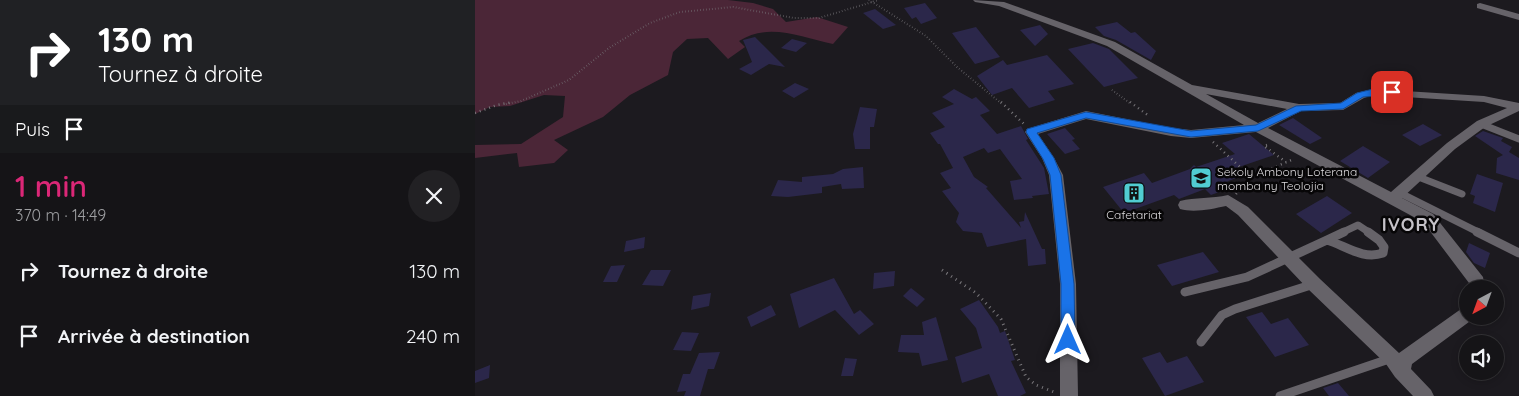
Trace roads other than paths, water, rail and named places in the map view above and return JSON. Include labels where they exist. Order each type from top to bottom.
[{"type":"street","points":[[978,0],[1001,4],[1111,44],[1258,128],[1396,196],[1428,218],[1475,280]]},
{"type":"street","points":[[1480,6],[1519,16]]},
{"type":"street","points":[[1183,85],[1299,108],[1343,106],[1360,95],[1373,92],[1484,99],[1518,107]]},
{"type":"street","points":[[1396,196],[1451,146],[1481,124],[1518,107]]},
{"type":"street","points":[[1069,396],[1068,284],[1056,175],[1049,158],[1031,132],[1086,115],[1171,132],[1191,134],[1258,128],[1299,108]]},
{"type":"street","points":[[1185,206],[1212,204],[1228,200],[1243,211],[1425,396]]},
{"type":"street","points":[[1396,365],[1459,320]]},
{"type":"lane","points":[[1481,124],[1519,139]]},
{"type":"lane","points":[[1416,176],[1463,194]]},
{"type":"lane","points":[[1396,196],[1519,252]]},
{"type":"lane","points":[[1185,292],[1232,281],[1290,258],[1327,240],[1358,225],[1379,240],[1384,247],[1383,253],[1377,256],[1368,256],[1340,243],[1327,240]]},
{"type":"lane","points":[[1201,342],[1222,316],[1235,309],[1313,284]]},
{"type":"lane","points":[[1280,396],[1396,365]]},
{"type":"place","name":"Sekoly Ambony Loterana momba ny Teolojia","points":[[1201,178]]},
{"type":"place","name":"Cafetariat","points":[[1134,193]]},
{"type":"district","name":"IVORY","points":[[1411,224]]}]
